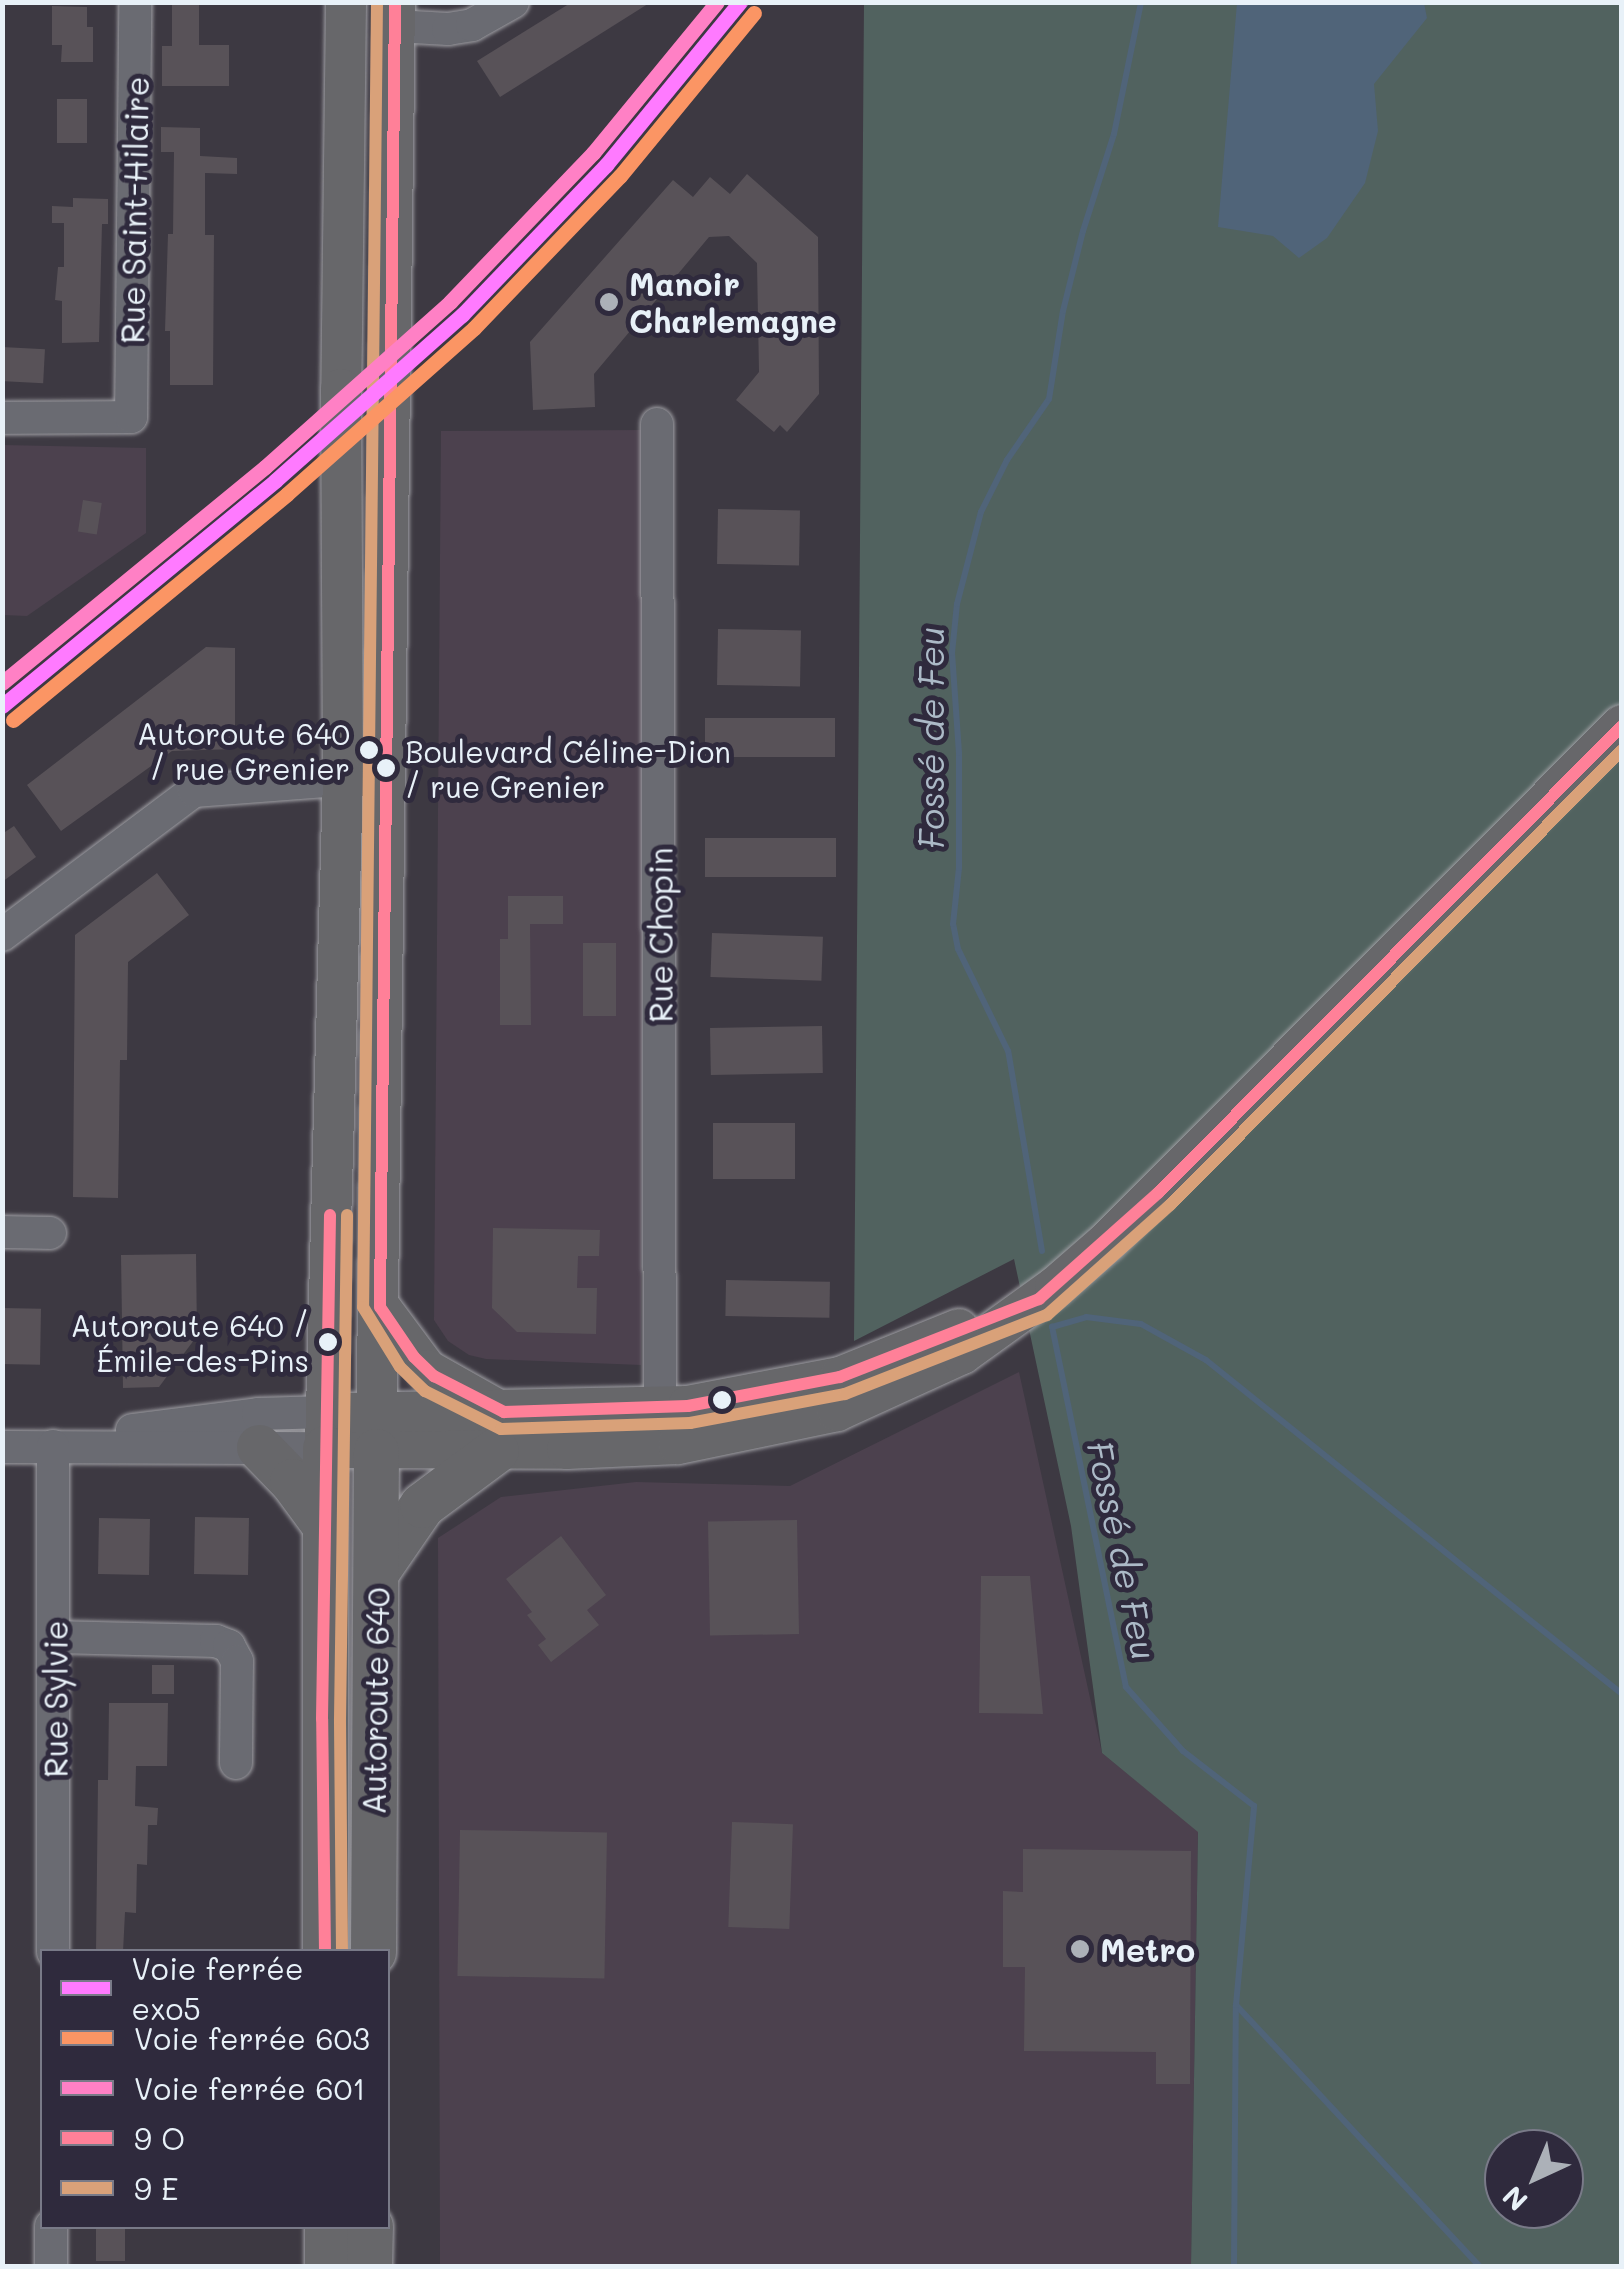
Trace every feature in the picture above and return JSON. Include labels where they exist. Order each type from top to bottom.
[{"type":"highway","name":"Autoroute 640","points":[[325,1949],[326,1430]]},
{"type":"highway","points":[[376,1572],[422,1505],[500,1431]]},
{"type":"highway","name":"Autoroute 640","points":[[372,1949],[376,1432]]},
{"type":"highway","points":[[259,1448],[292,1480],[324,1523]]},
{"type":"highway","points":[[327,2229],[327,2266]]},
{"type":"highway","points":[[370,2229],[370,2266]]},
{"type":"main road","points":[[346,2],[341,389],[343,778],[326,1430],[660,1427],[818,1400],[1039,1299],[1158,1193],[1622,726]]},
{"type":"main road","points":[[376,1432],[395,14]]},
{"type":"main road","points":[[380,1307],[426,1370],[500,1431]]},
{"type":"street","name":"Rue Saint-Hilaire","points":[[2,418],[131,417],[135,2]]},
{"type":"street","points":[[395,14],[472,25],[513,2]]},
{"type":"street","name":"Rue Chopin","points":[[657,424],[660,1427]]},
{"type":"street","points":[[2,935],[194,790],[386,778]]},
{"type":"street","points":[[2,1232],[50,1232]]},
{"type":"street","points":[[68,1445],[186,1422],[326,1430]]},
{"type":"street","points":[[2,1446],[259,1448],[326,1430]]},
{"type":"street","name":"Rue Sylvie","points":[[53,1949],[55,1636],[68,1445]]},
{"type":"street","points":[[55,1636],[216,1641],[234,1650],[236,1764]]},
{"type":"street","points":[[51,2229],[51,2266]]},
{"type":"shaded area","points":[[864,3],[1621,3],[1621,2266],[1191,2266],[1198,1832],[1102,1753],[1071,1526],[1014,1259],[854,1341]]},
{"type":"shaded area","points":[[644,430],[641,1365],[486,1359],[469,1355],[448,1341],[434,1320],[441,431]]},
{"type":"shaded area","points":[[3,445],[146,448],[146,533],[27,616],[3,615]]},
{"type":"shaded area","points":[[1019,1372],[1102,1753],[1198,1831],[1191,2266],[440,2266],[438,1538],[501,1497],[636,1482],[790,1486]]},
{"type":"water","points":[[1237,3],[1424,3],[1427,18],[1374,84],[1378,131],[1365,183],[1327,238],[1299,258],[1273,236],[1218,227]]},
{"type":"building","points":[[172,2],[199,2],[199,45],[229,45],[229,86],[162,86],[162,46],[172,46]]},
{"type":"building","points":[[572,2],[651,2],[500,97],[477,61]]},
{"type":"building","points":[[52,6],[87,7],[87,27],[93,27],[93,62],[61,62],[62,45],[52,45]]},
{"type":"building","points":[[57,99],[87,99],[87,143],[57,143]]},
{"type":"building","points":[[161,127],[200,128],[200,156],[237,158],[237,174],[205,173],[205,235],[214,235],[213,385],[170,385],[170,331],[165,331],[168,234],[173,234],[174,152],[161,152]]},
{"type":"building","name":"Manoir Charlemagne","points":[[747,174],[818,237],[819,394],[787,432],[780,425],[774,432],[736,400],[759,372],[757,263],[729,236],[709,237],[594,374],[595,407],[533,410],[530,342],[673,180],[693,197],[710,177],[730,194]]},
{"type":"building","points":[[73,198],[108,199],[108,224],[102,224],[99,342],[62,343],[62,301],[55,300],[58,267],[64,267],[64,223],[52,223],[52,206],[73,207]]},
{"type":"building","points":[[2,347],[45,349],[43,383],[2,381]]},
{"type":"building","points":[[83,500],[102,503],[97,535],[78,532]]},
{"type":"building","points":[[718,509],[800,510],[799,565],[717,564]]},
{"type":"building","points":[[718,629],[801,630],[800,686],[717,685]]},
{"type":"building","points":[[206,647],[235,648],[235,749],[172,751],[61,831],[27,785]]},
{"type":"building","points":[[705,718],[835,718],[835,757],[705,757]]},
{"type":"building","points":[[14,826],[36,857],[2,882],[2,834]]},
{"type":"building","points":[[705,838],[836,838],[836,877],[705,877]]},
{"type":"building","points":[[157,873],[189,915],[128,962],[127,1060],[120,1060],[118,1198],[73,1197],[75,935]]},
{"type":"building","points":[[508,896],[563,896],[563,924],[530,924],[531,1025],[500,1025],[500,939],[508,939]]},
{"type":"building","points":[[712,933],[823,937],[821,981],[710,977]]},
{"type":"building","points":[[583,943],[616,943],[616,1016],[583,1016]]},
{"type":"building","points":[[822,1026],[823,1073],[711,1075],[710,1028]]},
{"type":"building","points":[[713,1123],[795,1123],[795,1179],[713,1179]]},
{"type":"building","points":[[493,1228],[600,1230],[599,1256],[578,1256],[577,1288],[597,1288],[596,1334],[517,1332],[492,1308]]},
{"type":"building","points":[[196,1254],[197,1336],[159,1387],[123,1388],[121,1255]]},
{"type":"building","points":[[726,1280],[830,1282],[829,1318],[725,1316]]},
{"type":"building","points":[[2,1308],[41,1309],[40,1365],[2,1364]]},
{"type":"building","points":[[195,1517],[249,1518],[248,1575],[194,1574]]},
{"type":"building","points":[[99,1518],[150,1519],[149,1575],[98,1574]]},
{"type":"building","points":[[797,1520],[799,1634],[710,1636],[708,1522]]},
{"type":"building","points":[[561,1536],[606,1595],[587,1610],[599,1625],[551,1662],[538,1645],[546,1639],[527,1615],[532,1612],[506,1579]]},
{"type":"building","points":[[981,1576],[1030,1576],[1043,1714],[979,1713]]},
{"type":"building","points":[[152,1665],[174,1665],[174,1694],[152,1694]]},
{"type":"building","points":[[109,1703],[168,1703],[167,1766],[136,1766],[135,1806],[158,1808],[157,1825],[148,1825],[147,1865],[137,1864],[136,1913],[125,1912],[123,1949],[96,1949],[98,1780],[108,1780]]},
{"type":"building","points":[[732,1822],[793,1824],[789,1929],[728,1927]]},
{"type":"building","points":[[460,1830],[607,1833],[604,1979],[457,1976]]},
{"type":"building","points":[[1023,1849],[1191,1851],[1190,2084],[1156,2084],[1156,2052],[1024,2051],[1025,1967],[1003,1967],[1003,1891],[1023,1892]]},
{"type":"building","points":[[96,2229],[125,2229],[125,2261],[96,2261]]},
{"type":"waterway","name":"Fossé de Feu","points":[[1042,1251],[1008,1051],[958,949],[953,924],[959,868],[959,753],[952,653],[957,604],[981,512],[1007,460],[1049,399],[1063,311],[1114,134],[1141,2]]},
{"type":"waterway","name":"Fossé de Feu","points":[[1234,2266],[1236,2005],[1254,1806],[1183,1751],[1126,1687],[1052,1327],[1086,1317],[1141,1324],[1206,1360],[1622,1694]]},
{"type":"waterway","points":[[1236,2005],[1479,2266]]},
{"type":"rail line","name":"601","points":[[2,683],[265,467],[450,302],[593,153],[717,2]]},
{"type":"rail line","name":"exo5","points":[[2,706],[276,480],[462,315],[606,165],[740,2]]},
{"type":"rail line","name":"603","points":[[13,720],[287,494],[474,328],[620,176],[754,13]]},
{"type":"transit line","points":[[377,2],[363,1307],[400,1367],[425,1391],[501,1429],[690,1423],[845,1394],[1047,1315],[1170,1205],[1622,750]]},
{"type":"transit line","points":[[395,2],[380,1307],[414,1357],[434,1376],[504,1412],[688,1406],[840,1377],[1039,1299],[1158,1193],[1622,726]]},
{"type":"transit line","points":[[325,1949],[322,1719],[330,1215]]},
{"type":"transit line","points":[[342,1949],[340,1719],[347,1215]]},
{"type":"place","name":"Manoir Charlemagne","points":[[609,302]]},
{"type":"place","name":"Autoroute 640 / rue Grenier","points":[[369,750]]},
{"type":"place","name":"Boulevard Céline-Dion / rue Grenier","points":[[386,768]]},
{"type":"place","name":"Autoroute 640 / Émile-des-Pins","points":[[328,1342]]},
{"type":"place","name":"Metro","points":[[1080,1949]]}]
